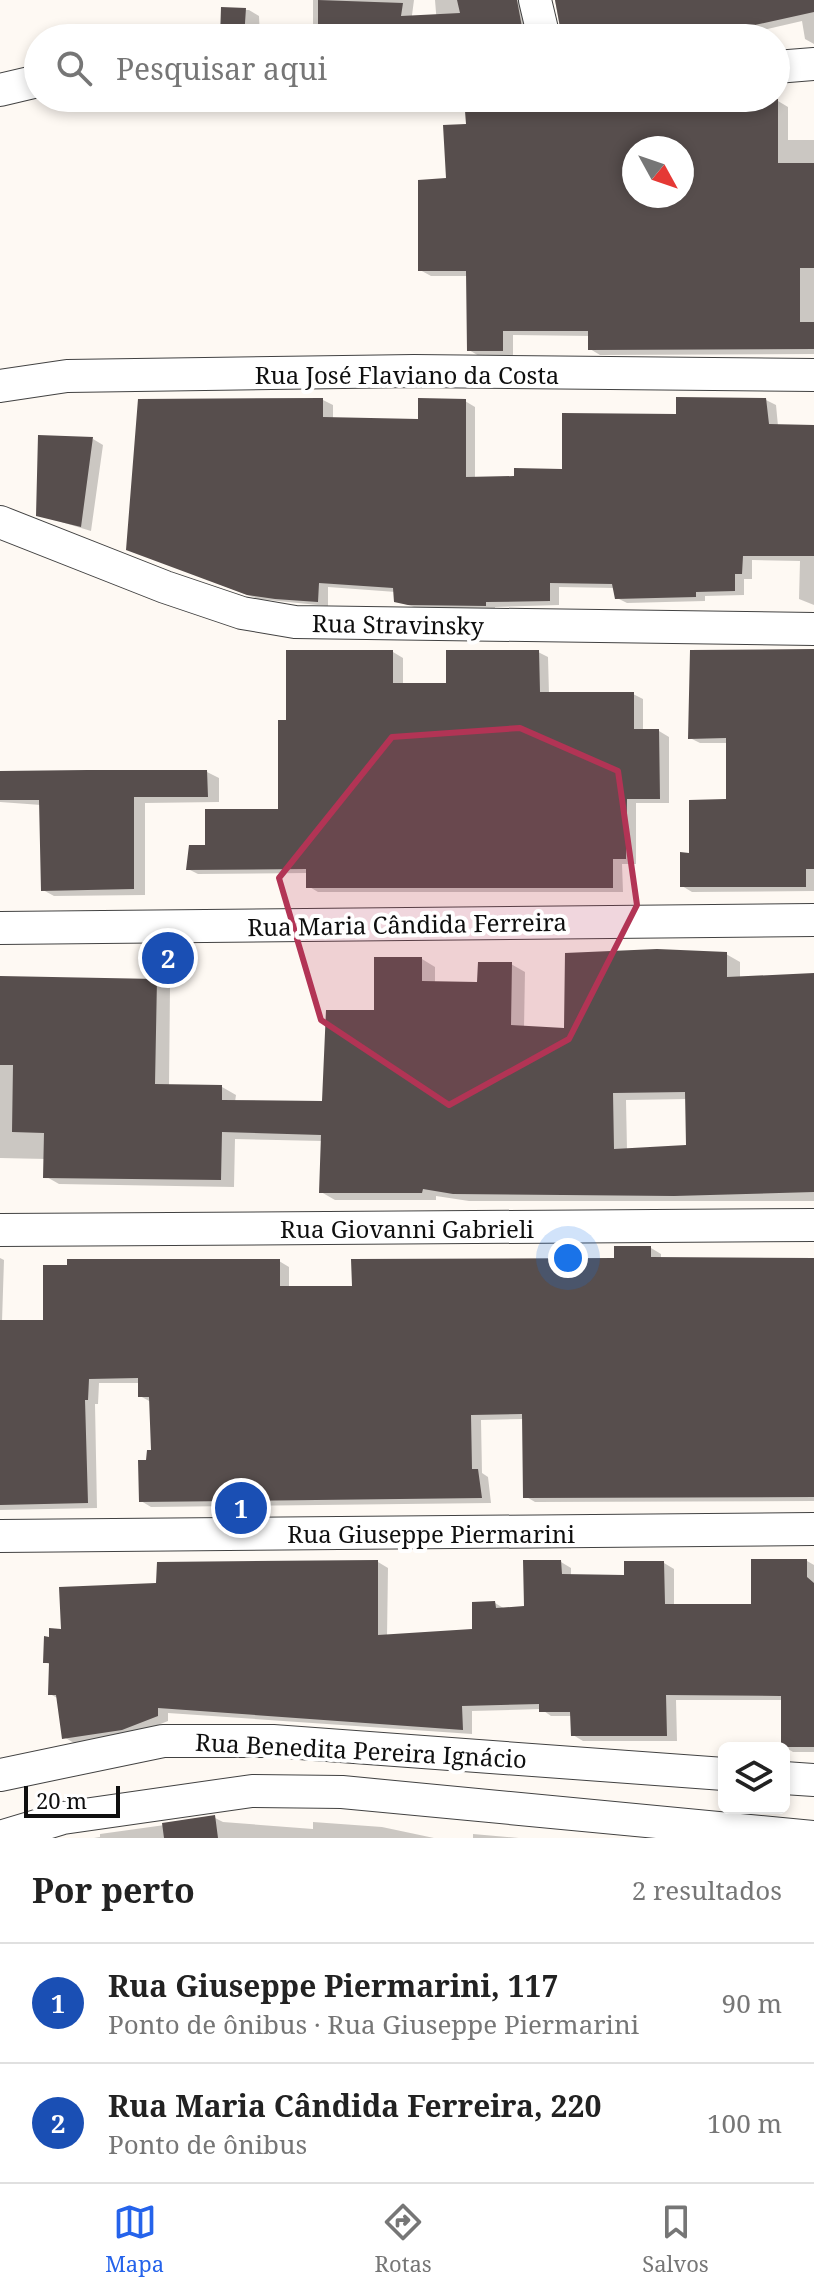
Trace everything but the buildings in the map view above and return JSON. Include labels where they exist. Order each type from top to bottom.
[{"type":"street","points":[[535,0],[541,24]]},
{"type":"street","points":[[790,66],[814,64]]},
{"type":"street","points":[[0,90],[24,84]]},
{"type":"street","name":"Rua José Flaviano da Costa","points":[[0,386],[67,376],[351,372],[814,375]]},
{"type":"street","name":"Rua Stravinsky","points":[[0,522],[165,587],[242,613],[295,622],[814,629]]},
{"type":"street","name":"Rua Maria Cândida Ferreira","points":[[0,928],[814,920]]},
{"type":"street","name":"Rua Giovanni Gabrieli","points":[[0,1230],[814,1225]]},
{"type":"street","name":"Rua Giuseppe Piermarini","points":[[0,1536],[814,1529]]},
{"type":"street","name":"Rua Benedita Pereira Ignácio","points":[[0,1775],[163,1741],[273,1741],[718,1774]]},
{"type":"street","points":[[790,1778],[814,1780]]},
{"type":"street","name":"Rua Benedita Pereira Ignácio","points":[[0,1837],[63,1818],[252,1791],[342,1792],[814,1837]]},
{"type":"highlighted area","points":[[520,728],[618,771],[637,905],[569,1039],[449,1105],[321,1020],[279,878],[392,737]]},
{"type":"place","name":"Rua Maria Cândida Ferreira, 220","points":[[168,958]]},
{"type":"place","name":"Rua Giuseppe Piermarini, 117","points":[[241,1508]]}]
